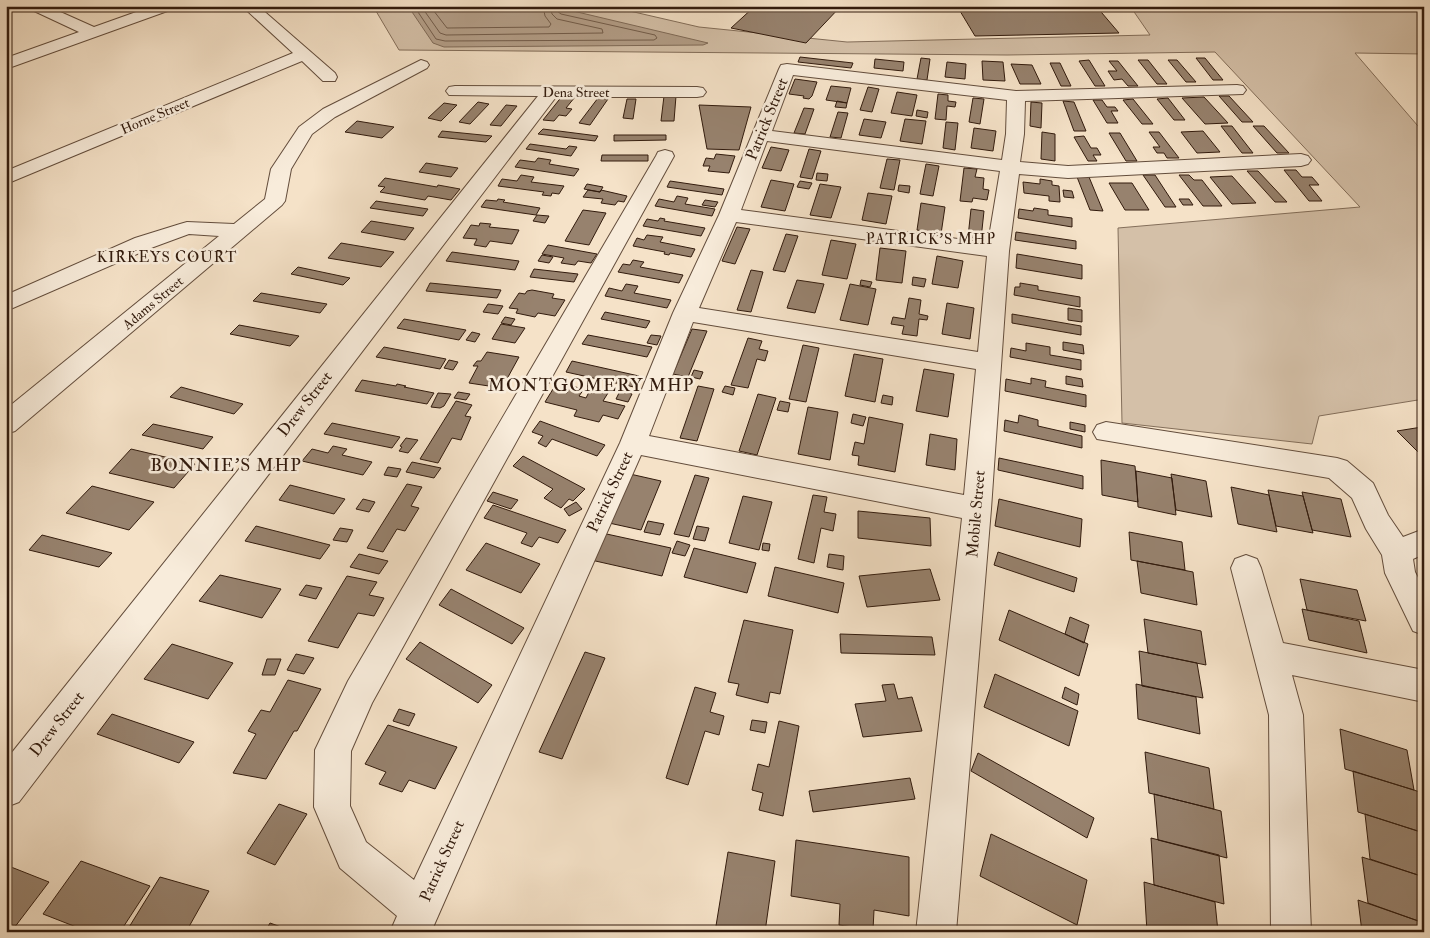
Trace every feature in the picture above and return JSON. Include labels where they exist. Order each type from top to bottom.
[{"type":"street","points":[[6,64],[168,6]]},
{"type":"street","points":[[249,6],[329,77]]},
{"type":"street","points":[[37,7],[93,33]]},
{"type":"street","name":"Horne Street","points":[[6,178],[303,55]]},
{"type":"street","name":"Adams Street","points":[[6,424],[275,201],[281,169],[304,131],[329,113],[421,65]]},
{"type":"street","name":"Patrick Street","points":[[665,156],[360,692],[333,750],[332,807],[353,855],[415,921],[633,443],[684,313],[729,215],[787,69],[1016,96]]},
{"type":"street","points":[[1016,96],[1237,90]]},
{"type":"street","name":"Dena Street","points":[[455,91],[697,92]]},
{"type":"street","name":"Drew Street","points":[[6,789],[551,92]]},
{"type":"street","name":"Mobile Street","points":[[936,932],[978,509],[998,251],[1015,134],[1016,96]]},
{"type":"street","points":[[760,135],[1010,167],[1068,172],[1301,160]]},
{"type":"street","points":[[729,215],[998,251]]},
{"type":"street","points":[[6,304],[143,243],[187,228],[239,231]]},
{"type":"street","points":[[684,313],[988,362]]},
{"type":"street","points":[[1106,432],[1337,468],[1363,491],[1376,521],[1410,547],[1400,572],[1424,621]]},
{"type":"street","points":[[633,443],[978,509]]},
{"type":"street","points":[[1246,568],[1286,714],[1291,932]]},
{"type":"street","points":[[1270,656],[1424,686]]},
{"type":"shaded area","points":[[373,6],[608,6],[699,27],[847,42],[1150,35],[1130,6],[1424,6],[1424,54],[1355,53],[1424,133],[1424,399],[1319,416],[1312,444],[1122,423],[1118,228],[1360,207],[1215,52],[1007,55],[399,50]]},
{"type":"water","points":[[408,6],[552,6],[708,43],[703,45],[444,47],[433,43]]},
{"type":"building","points":[[755,6],[841,6],[806,43],[731,28]]},
{"type":"building","points":[[957,6],[1096,6],[1119,33],[975,36]]},
{"type":"building","points":[[800,57],[853,63],[851,68],[798,62]]},
{"type":"building","points":[[921,58],[930,59],[927,80],[917,79]]},
{"type":"building","points":[[1196,58],[1205,58],[1223,80],[1213,80]]},
{"type":"building","points":[[875,59],[904,62],[903,71],[874,68]]},
{"type":"building","points":[[1089,60],[1105,86],[1095,86],[1079,61]]},
{"type":"building","points":[[1138,60],[1148,60],[1167,84],[1157,84]]},
{"type":"building","points":[[1168,60],[1177,60],[1196,82],[1186,82]]},
{"type":"building","points":[[982,61],[1003,62],[1005,81],[983,80]]},
{"type":"building","points":[[1109,61],[1118,61],[1138,86],[1128,86],[1122,79],[1114,80],[1108,71],[1117,71]]},
{"type":"building","points":[[947,62],[966,64],[965,79],[945,77]]},
{"type":"building","points":[[1050,63],[1060,63],[1071,86],[1061,86]]},
{"type":"building","points":[[1011,64],[1032,65],[1041,84],[1020,84]]},
{"type":"building","points":[[795,79],[817,82],[809,99],[803,98],[804,96],[789,94]]},
{"type":"building","points":[[831,86],[851,88],[847,103],[826,100]]},
{"type":"building","points":[[868,87],[879,89],[872,112],[860,110]]},
{"type":"building","points":[[897,92],[917,95],[912,116],[891,113]]},
{"type":"building","points":[[938,94],[948,95],[948,101],[956,102],[955,107],[947,106],[946,120],[935,119]]},
{"type":"building","points":[[563,95],[575,97],[566,108],[572,109],[566,116],[559,115],[554,121],[543,120]]},
{"type":"building","points":[[664,96],[676,96],[674,121],[661,121]]},
{"type":"building","points":[[1219,96],[1229,96],[1253,122],[1242,122]]},
{"type":"building","points":[[1204,97],[1228,123],[1205,124],[1182,98]]},
{"type":"building","points":[[598,98],[608,99],[590,125],[579,123]]},
{"type":"building","points":[[973,98],[984,99],[980,124],[969,122]]},
{"type":"building","points":[[1168,98],[1185,120],[1174,120],[1157,99]]},
{"type":"building","points":[[627,99],[636,99],[633,119],[623,118]]},
{"type":"building","points":[[1133,99],[1153,124],[1142,124],[1123,100]]},
{"type":"building","points":[[1093,100],[1102,100],[1107,107],[1115,107],[1118,111],[1111,111],[1118,123],[1107,123]]},
{"type":"building","points":[[837,101],[847,103],[846,108],[835,107]]},
{"type":"building","points":[[1063,101],[1074,102],[1086,131],[1074,131]]},
{"type":"building","points":[[478,102],[489,104],[470,124],[459,122]]},
{"type":"building","points":[[1031,102],[1042,103],[1041,128],[1030,126]]},
{"type":"building","points":[[444,103],[457,105],[441,121],[428,118]]},
{"type":"building","points":[[506,105],[517,106],[501,126],[490,125]]},
{"type":"building","points":[[699,105],[751,107],[739,150],[707,149]]},
{"type":"building","points":[[804,108],[814,109],[805,134],[794,133]]},
{"type":"building","points":[[917,110],[928,112],[927,118],[916,116]]},
{"type":"building","points":[[838,112],[848,113],[841,138],[830,137]]},
{"type":"building","points":[[864,119],[886,122],[881,138],[859,135]]},
{"type":"building","points":[[905,119],[926,121],[922,144],[900,141]]},
{"type":"building","points":[[357,121],[394,127],[382,138],[345,132]]},
{"type":"building","points":[[946,122],[958,123],[955,150],[943,148]]},
{"type":"building","points":[[1221,126],[1232,126],[1253,153],[1242,153]]},
{"type":"building","points":[[1253,126],[1264,126],[1289,153],[1277,153]]},
{"type":"building","points":[[974,128],[996,131],[993,151],[971,148]]},
{"type":"building","points":[[543,129],[598,136],[595,141],[538,134]]},
{"type":"building","points":[[442,131],[492,136],[486,142],[438,137]]},
{"type":"building","points":[[1203,131],[1220,152],[1197,153],[1181,132]]},
{"type":"building","points":[[1042,132],[1055,134],[1055,161],[1041,159]]},
{"type":"building","points":[[1149,132],[1159,132],[1179,158],[1167,158],[1164,153],[1157,153],[1153,147],[1160,147]]},
{"type":"building","points":[[1109,133],[1120,133],[1137,161],[1126,161]]},
{"type":"building","points":[[614,135],[666,135],[666,140],[614,141]]},
{"type":"building","points":[[1084,136],[1091,148],[1097,148],[1101,155],[1093,155],[1097,161],[1088,161],[1074,137]]},
{"type":"building","points":[[530,144],[566,149],[569,146],[577,147],[571,156],[526,149]]},
{"type":"building","points":[[771,147],[789,150],[781,171],[762,168]]},
{"type":"building","points":[[809,149],[821,151],[812,179],[800,177]]},
{"type":"building","points":[[716,154],[735,156],[729,173],[708,171],[710,166],[703,166],[706,158],[714,159]]},
{"type":"building","points":[[602,155],[648,155],[648,161],[601,161]]},
{"type":"building","points":[[538,158],[551,160],[549,164],[579,169],[574,176],[515,167],[520,160],[535,162]]},
{"type":"building","points":[[887,159],[900,160],[894,190],[880,188]]},
{"type":"building","points":[[426,163],[458,168],[451,177],[419,172]]},
{"type":"building","points":[[926,164],[939,166],[933,196],[920,194]]},
{"type":"building","points":[[964,168],[977,169],[975,177],[984,178],[983,189],[989,190],[987,200],[973,198],[972,202],[960,201]]},
{"type":"building","points":[[1284,170],[1296,170],[1302,177],[1312,177],[1319,185],[1309,185],[1322,201],[1309,201]]},
{"type":"building","points":[[1247,171],[1258,171],[1287,202],[1275,202]]},
{"type":"building","points":[[817,173],[828,174],[827,181],[816,180]]},
{"type":"building","points":[[521,175],[534,177],[531,182],[564,186],[559,194],[552,193],[551,196],[542,195],[544,192],[498,186],[502,179],[517,181]]},
{"type":"building","points":[[1143,175],[1155,175],[1176,207],[1165,207]]},
{"type":"building","points":[[1179,175],[1189,175],[1194,180],[1202,180],[1222,206],[1203,206]]},
{"type":"building","points":[[1232,176],[1256,203],[1232,204],[1210,177]]},
{"type":"building","points":[[1077,177],[1089,177],[1103,211],[1090,210]]},
{"type":"building","points":[[385,178],[460,189],[451,200],[428,196],[425,200],[380,192],[385,187],[378,186]]},
{"type":"building","points":[[1040,179],[1052,181],[1052,185],[1059,186],[1060,202],[1049,201],[1049,196],[1024,193],[1023,182],[1040,184]]},
{"type":"building","points":[[771,180],[794,184],[785,211],[761,207]]},
{"type":"building","points":[[670,181],[724,189],[722,195],[667,187]]},
{"type":"building","points":[[800,181],[812,183],[809,189],[797,187]]},
{"type":"building","points":[[1109,183],[1132,183],[1149,210],[1125,210]]},
{"type":"building","points":[[587,184],[603,187],[600,192],[584,189]]},
{"type":"building","points":[[820,184],[841,187],[831,218],[810,215]]},
{"type":"building","points":[[899,185],[910,186],[909,193],[898,191]]},
{"type":"building","points":[[588,190],[600,192],[601,190],[627,196],[624,202],[618,201],[615,205],[601,203],[603,199],[583,197]]},
{"type":"building","points":[[1063,190],[1072,191],[1074,198],[1064,197]]},
{"type":"building","points":[[868,193],[892,196],[886,224],[862,220]]},
{"type":"building","points":[[677,196],[688,198],[685,204],[715,209],[712,216],[655,206],[659,199],[674,202]]},
{"type":"building","points":[[498,199],[505,200],[503,202],[540,208],[536,215],[481,207],[486,200],[497,201]]},
{"type":"building","points":[[1179,199],[1189,199],[1193,205],[1183,205]]},
{"type":"building","points":[[705,200],[718,202],[715,207],[702,205]]},
{"type":"building","points":[[376,201],[428,209],[423,216],[370,208]]},
{"type":"building","points":[[921,203],[945,207],[941,234],[917,230]]},
{"type":"building","points":[[1034,208],[1048,210],[1048,215],[1072,218],[1072,227],[1018,218],[1019,209],[1033,211]]},
{"type":"building","points":[[971,209],[984,211],[981,239],[968,237]]},
{"type":"building","points":[[583,210],[606,213],[589,245],[565,241]]},
{"type":"building","points":[[537,215],[549,216],[545,223],[533,221]]},
{"type":"building","points":[[660,218],[665,219],[664,221],[705,228],[701,236],[643,226],[647,219],[658,221]]},
{"type":"building","points":[[371,221],[414,228],[405,240],[361,232]]},
{"type":"building","points":[[480,223],[491,224],[489,227],[519,230],[512,244],[490,241],[486,247],[474,245],[477,239],[463,238],[471,225],[479,226]]},
{"type":"building","points":[[737,227],[750,229],[735,264],[722,261]]},
{"type":"building","points":[[1016,232],[1076,241],[1076,249],[1015,240]]},
{"type":"building","points":[[786,234],[798,236],[785,272],[773,270]]},
{"type":"building","points":[[647,235],[663,237],[660,242],[695,249],[691,257],[670,253],[669,255],[664,254],[665,252],[633,246],[637,238],[644,240]]},
{"type":"building","points":[[831,240],[856,244],[847,279],[822,275]]},
{"type":"building","points":[[341,243],[394,252],[381,267],[328,258]]},
{"type":"building","points":[[548,245],[597,254],[591,263],[578,261],[575,265],[561,263],[564,258],[542,254]]},
{"type":"building","points":[[880,248],[906,251],[902,283],[876,280]]},
{"type":"building","points":[[452,252],[519,261],[515,270],[446,261]]},
{"type":"building","points":[[1017,254],[1082,265],[1082,279],[1016,268]]},
{"type":"building","points":[[542,255],[553,257],[549,263],[538,261]]},
{"type":"building","points":[[937,256],[963,261],[958,288],[932,284]]},
{"type":"building","points":[[633,260],[644,262],[640,267],[683,275],[679,283],[618,272],[623,264],[630,265]]},
{"type":"building","points":[[298,267],[350,278],[343,285],[291,274]]},
{"type":"building","points":[[534,269],[578,274],[574,282],[530,277]]},
{"type":"building","points":[[751,270],[763,272],[751,312],[737,310]]},
{"type":"building","points":[[913,277],[926,279],[924,287],[912,285]]},
{"type":"building","points":[[797,280],[824,284],[815,313],[787,308]]},
{"type":"building","points":[[861,280],[872,282],[870,287],[860,285]]},
{"type":"building","points":[[430,283],[501,290],[497,298],[426,291]]},
{"type":"building","points":[[1020,283],[1038,286],[1038,290],[1080,297],[1080,307],[1014,295],[1015,287],[1020,287]]},
{"type":"building","points":[[626,284],[638,286],[634,293],[671,300],[667,308],[605,296],[609,288],[622,291]]},
{"type":"building","points":[[850,284],[876,289],[868,325],[840,320]]},
{"type":"building","points":[[532,290],[554,294],[552,298],[565,300],[555,316],[538,313],[535,317],[516,313],[518,309],[509,308],[519,293],[525,294],[527,291]]},
{"type":"building","points":[[261,293],[327,304],[320,313],[253,301]]},
{"type":"building","points":[[909,298],[921,300],[919,314],[928,316],[927,320],[919,319],[917,336],[902,334],[904,326],[891,324],[893,317],[905,319]]},
{"type":"building","points":[[947,303],[974,308],[970,339],[942,334]]},
{"type":"building","points":[[488,304],[503,306],[498,314],[483,312]]},
{"type":"building","points":[[1068,308],[1082,310],[1082,322],[1068,320]]},
{"type":"building","points":[[605,312],[650,321],[646,328],[601,319]]},
{"type":"building","points":[[1012,314],[1081,326],[1081,335],[1012,323]]},
{"type":"building","points":[[505,317],[515,319],[511,325],[501,323]]},
{"type":"building","points":[[404,319],[466,330],[459,340],[397,328]]},
{"type":"building","points":[[501,324],[525,328],[515,343],[492,339]]},
{"type":"building","points":[[239,325],[299,336],[290,346],[230,334]]},
{"type":"building","points":[[692,329],[707,331],[688,377],[673,374]]},
{"type":"building","points":[[472,332],[480,334],[475,342],[466,340]]},
{"type":"building","points":[[588,335],[652,347],[647,357],[582,344]]},
{"type":"building","points":[[651,335],[661,336],[657,345],[647,343]]},
{"type":"building","points":[[748,338],[762,341],[759,349],[768,351],[765,361],[757,359],[748,388],[731,385]]},
{"type":"building","points":[[1063,342],[1083,345],[1084,354],[1063,350]]},
{"type":"building","points":[[1026,343],[1050,347],[1050,355],[1081,360],[1081,370],[1010,357],[1011,348],[1026,351]]},
{"type":"building","points":[[803,345],[819,348],[806,402],[789,399]]},
{"type":"building","points":[[384,347],[446,359],[440,369],[376,357]]},
{"type":"building","points":[[487,352],[519,357],[502,388],[469,383],[478,366],[473,366],[477,361],[481,361]]},
{"type":"building","points":[[854,354],[883,359],[875,402],[845,396]]},
{"type":"building","points":[[449,360],[458,362],[453,370],[444,368]]},
{"type":"building","points":[[572,361],[639,376],[634,387],[566,372]]},
{"type":"building","points":[[924,369],[954,374],[948,417],[916,411]]},
{"type":"building","points":[[694,370],[703,372],[700,379],[691,377]]},
{"type":"building","points":[[1066,376],[1082,379],[1083,387],[1066,384]]},
{"type":"building","points":[[1031,378],[1046,381],[1045,387],[1086,395],[1086,407],[1005,391],[1006,379],[1031,384]]},
{"type":"building","points":[[362,380],[396,386],[397,384],[434,393],[427,404],[355,391]]},
{"type":"building","points":[[571,386],[584,389],[579,396],[586,398],[591,388],[608,393],[603,401],[625,406],[618,419],[603,415],[599,422],[574,416],[577,410],[545,402],[553,389],[567,393]]},
{"type":"building","points":[[698,386],[714,389],[697,441],[680,438]]},
{"type":"building","points":[[725,386],[735,388],[733,395],[722,392]]},
{"type":"building","points":[[181,387],[243,404],[234,414],[170,397]]},
{"type":"building","points":[[620,391],[632,394],[628,402],[616,399]]},
{"type":"building","points":[[458,392],[470,394],[466,400],[454,398]]},
{"type":"building","points":[[438,393],[451,394],[444,406],[440,408],[431,407]]},
{"type":"building","points":[[758,394],[776,398],[757,455],[739,451]]},
{"type":"building","points":[[883,395],[893,397],[892,405],[881,403]]},
{"type":"building","points":[[456,401],[472,405],[465,416],[471,417],[461,440],[452,438],[438,463],[420,459]]},
{"type":"building","points":[[780,401],[790,403],[788,412],[777,410]]},
{"type":"building","points":[[808,407],[838,412],[830,460],[798,454]]},
{"type":"building","points":[[853,414],[866,417],[863,426],[851,423]]},
{"type":"building","points":[[1019,415],[1038,420],[1038,426],[1082,436],[1082,448],[1004,431],[1005,420],[1018,423]]},
{"type":"building","points":[[869,417],[903,424],[895,472],[858,465],[859,456],[852,455],[855,442],[864,444]]},
{"type":"building","points":[[540,421],[605,445],[597,456],[552,439],[546,447],[538,443],[543,436],[532,432]]},
{"type":"building","points":[[1070,422],[1085,425],[1085,432],[1070,429]]},
{"type":"building","points":[[332,423],[400,437],[392,448],[324,434]]},
{"type":"building","points":[[153,424],[213,437],[203,449],[142,435]]},
{"type":"building","points":[[1424,428],[1424,458],[1397,431]]},
{"type":"building","points":[[930,434],[957,439],[955,470],[926,465]]},
{"type":"building","points":[[406,438],[418,440],[408,453],[399,451]]},
{"type":"building","points":[[333,446],[347,449],[342,455],[372,462],[363,475],[302,461],[312,449],[328,453]]},
{"type":"building","points":[[131,449],[195,464],[174,488],[109,473]]},
{"type":"building","points":[[523,456],[585,489],[573,501],[569,499],[561,508],[544,498],[553,489],[513,466]]},
{"type":"building","points":[[999,458],[1083,476],[1083,489],[998,470]]},
{"type":"building","points":[[1101,460],[1135,466],[1138,502],[1102,495]]},
{"type":"building","points":[[412,462],[441,468],[434,478],[406,472]]},
{"type":"building","points":[[388,467],[401,469],[397,477],[384,475]]},
{"type":"building","points":[[1136,471],[1172,478],[1176,515],[1138,507]]},
{"type":"building","points":[[630,474],[661,481],[641,530],[609,523]]},
{"type":"building","points":[[1171,474],[1206,481],[1212,517],[1176,510]]},
{"type":"building","points":[[695,475],[709,478],[689,537],[674,534]]},
{"type":"building","points":[[407,484],[422,487],[411,506],[419,508],[405,531],[397,529],[383,552],[367,548]]},
{"type":"building","points":[[290,485],[345,499],[334,514],[279,500]]},
{"type":"building","points":[[92,486],[154,502],[129,530],[66,513]]},
{"type":"building","points":[[1231,487],[1269,495],[1277,532],[1238,524]]},
{"type":"building","points":[[1268,490],[1303,496],[1313,533],[1276,526]]},
{"type":"building","points":[[493,492],[518,500],[511,509],[487,501]]},
{"type":"building","points":[[1302,492],[1341,499],[1351,537],[1312,530]]},
{"type":"building","points":[[813,495],[827,497],[824,512],[836,514],[833,531],[821,528],[814,563],[798,559]]},
{"type":"building","points":[[743,496],[772,502],[759,550],[729,543]]},
{"type":"building","points":[[363,499],[375,502],[369,512],[356,509]]},
{"type":"building","points":[[999,499],[1082,519],[1080,547],[995,526]]},
{"type":"building","points":[[576,502],[582,509],[569,516],[564,509]]},
{"type":"building","points":[[493,505],[566,530],[558,543],[539,537],[532,547],[521,543],[527,533],[484,518]]},
{"type":"building","points":[[858,511],[930,518],[931,546],[858,538]]},
{"type":"building","points":[[648,521],[664,524],[660,535],[644,532]]},
{"type":"building","points":[[256,526],[330,545],[320,559],[245,541]]},
{"type":"building","points":[[697,526],[709,528],[705,541],[693,539]]},
{"type":"building","points":[[340,528],[353,530],[347,542],[333,540]]},
{"type":"building","points":[[1129,532],[1182,542],[1185,570],[1131,560]]},
{"type":"building","points":[[602,533],[671,548],[662,576],[591,560]]},
{"type":"building","points":[[42,535],[112,553],[99,567],[29,550]]},
{"type":"building","points":[[677,541],[690,545],[685,556],[672,553]]},
{"type":"building","points":[[486,543],[540,564],[521,593],[466,570]]},
{"type":"building","points":[[763,543],[770,544],[769,551],[762,550]]},
{"type":"building","points":[[694,548],[756,563],[747,593],[684,577]]},
{"type":"building","points":[[998,552],[1077,578],[1074,592],[994,565]]},
{"type":"building","points":[[359,554],[388,561],[379,574],[350,567]]},
{"type":"building","points":[[829,554],[844,556],[843,570],[827,567]]},
{"type":"building","points":[[1137,561],[1193,572],[1197,605],[1141,593]]},
{"type":"building","points":[[775,567],[844,583],[838,613],[768,596]]},
{"type":"building","points":[[930,569],[940,600],[867,607],[859,576]]},
{"type":"building","points":[[220,575],[281,589],[262,618],[199,601]]},
{"type":"building","points":[[347,576],[377,582],[369,595],[384,598],[374,616],[358,613],[338,648],[308,641]]},
{"type":"building","points":[[1300,579],[1357,590],[1366,621],[1307,610]]},
{"type":"building","points":[[306,585],[322,588],[316,599],[299,595]]},
{"type":"building","points":[[451,589],[524,628],[512,644],[439,605]]},
{"type":"building","points":[[1302,609],[1359,621],[1367,653],[1309,640]]},
{"type":"building","points":[[1009,610],[1088,644],[1079,676],[999,640]]},
{"type":"building","points":[[1070,617],[1089,625],[1084,643],[1065,634]]},
{"type":"building","points":[[1144,619],[1201,631],[1206,665],[1148,653]]},
{"type":"building","points":[[744,620],[793,630],[780,694],[770,692],[768,703],[736,695],[739,684],[728,682]]},
{"type":"building","points":[[840,634],[932,637],[935,655],[841,653]]},
{"type":"building","points":[[420,642],[492,685],[478,703],[406,659]]},
{"type":"building","points":[[172,644],[233,663],[208,699],[144,679]]},
{"type":"building","points":[[1139,651],[1197,663],[1203,698],[1142,686]]},
{"type":"building","points":[[585,652],[605,658],[562,759],[539,752]]},
{"type":"building","points":[[296,654],[314,658],[304,674],[287,670]]},
{"type":"building","points":[[267,659],[281,659],[275,675],[262,675]]},
{"type":"building","points":[[995,674],[1078,711],[1069,746],[984,707]]},
{"type":"building","points":[[288,680],[321,689],[266,779],[233,773],[256,734],[248,731],[261,710],[270,712]]},
{"type":"building","points":[[894,684],[898,699],[912,697],[922,731],[863,737],[855,704],[886,701],[882,685]]},
{"type":"building","points":[[1136,684],[1196,697],[1200,734],[1138,719]]},
{"type":"building","points":[[695,687],[716,693],[710,712],[724,716],[719,735],[705,731],[688,785],[666,778]]},
{"type":"building","points":[[1065,687],[1079,694],[1077,705],[1062,698]]},
{"type":"building","points":[[399,709],[415,714],[409,726],[393,721]]},
{"type":"building","points":[[112,714],[194,742],[179,763],[97,734]]},
{"type":"building","points":[[752,720],[767,722],[765,733],[750,730]]},
{"type":"building","points":[[779,721],[799,726],[783,816],[759,810],[763,793],[752,790],[758,764],[769,767]]},
{"type":"building","points":[[388,725],[457,747],[435,789],[409,780],[402,792],[379,784],[386,772],[365,764]]},
{"type":"building","points":[[1340,729],[1407,750],[1414,790],[1345,769]]},
{"type":"building","points":[[1145,752],[1209,768],[1214,809],[1149,793]]},
{"type":"building","points":[[978,753],[1094,818],[1087,838],[971,771]]},
{"type":"building","points":[[1353,771],[1420,792],[1424,812],[1424,833],[1358,812]]},
{"type":"building","points":[[910,778],[915,799],[813,812],[809,791]]},
{"type":"building","points":[[1154,794],[1221,811],[1227,858],[1158,840]]},
{"type":"building","points":[[279,804],[307,814],[275,865],[247,853]]},
{"type":"building","points":[[1365,814],[1424,833],[1424,877],[1370,859]]},
{"type":"building","points":[[991,834],[1087,880],[1077,925],[980,876]]},
{"type":"building","points":[[1151,838],[1219,855],[1224,904],[1154,885]]},
{"type":"building","points":[[796,840],[909,857],[909,916],[874,910],[873,930],[839,925],[840,904],[791,896]]},
{"type":"building","points":[[728,852],[775,861],[765,932],[715,932]]},
{"type":"building","points":[[1362,857],[1424,877],[1424,923],[1368,903]]},
{"type":"building","points":[[81,861],[150,886],[120,932],[89,932],[43,914]]},
{"type":"building","points":[[6,865],[49,882],[11,932],[6,932]]},
{"type":"building","points":[[160,877],[209,891],[186,932],[126,932]]},
{"type":"building","points":[[1144,882],[1215,902],[1218,932],[1147,932]]},
{"type":"building","points":[[1358,900],[1424,923],[1424,932],[1362,932]]},
{"type":"building","points":[[270,923],[295,932],[265,932]]},
{"type":"district","name":"PATRICK'S MHP","points":[[931,239]]},
{"type":"district","name":"KIRKEYS COURT","points":[[167,257]]},
{"type":"district","name":"MONTGOMERY MHP","points":[[591,385]]},
{"type":"district","name":"BONNIE'S MHP","points":[[226,465]]}]
